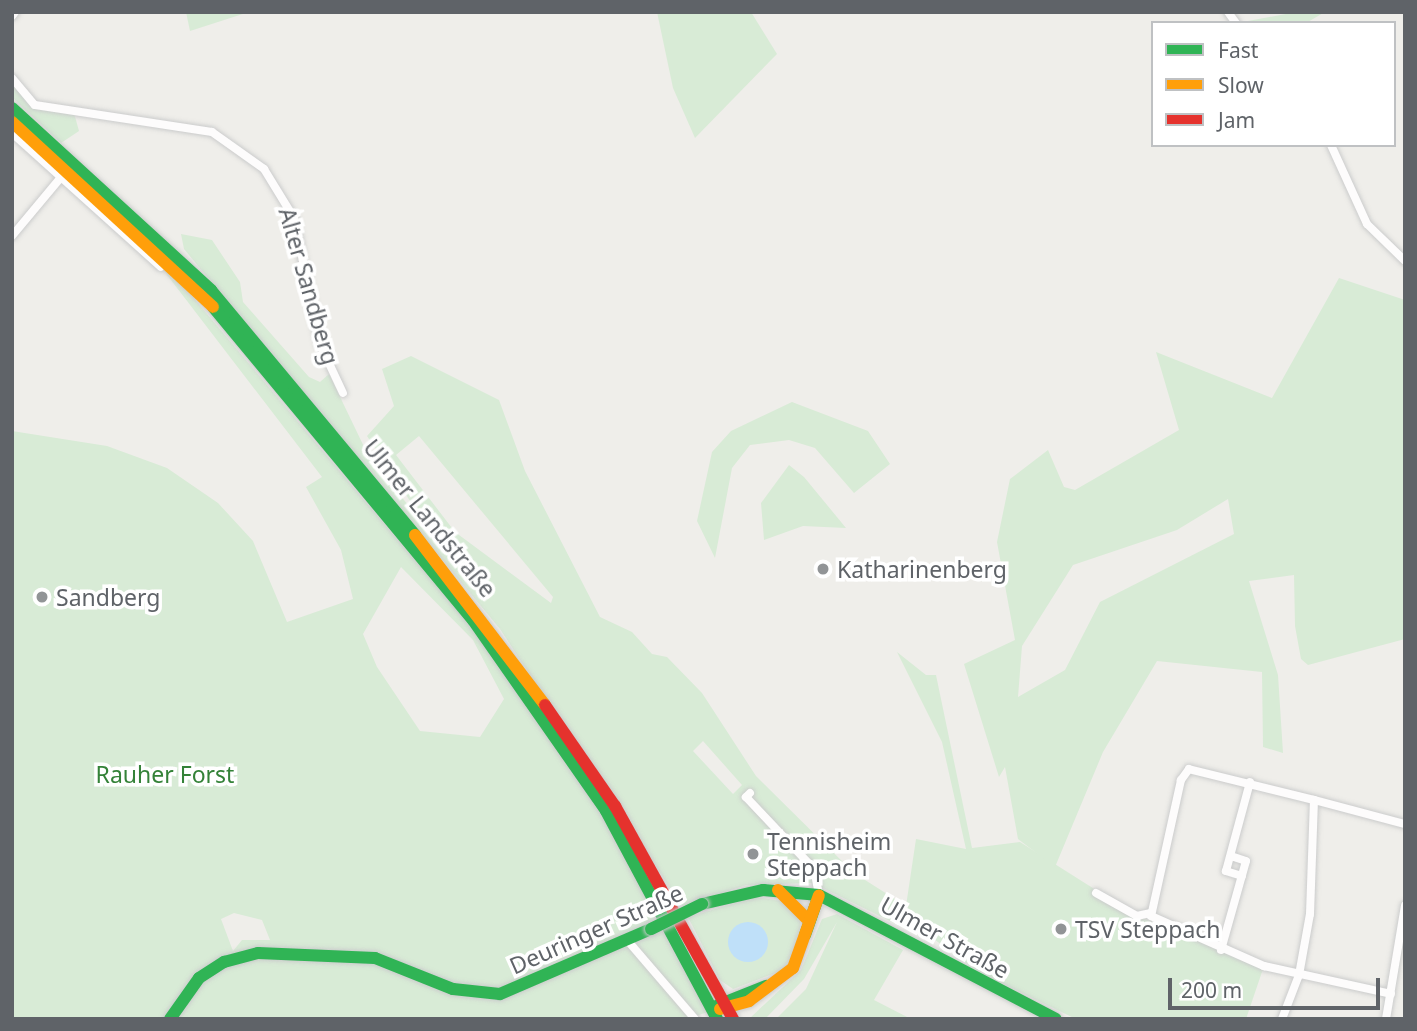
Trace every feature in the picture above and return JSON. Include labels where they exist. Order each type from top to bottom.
[{"type":"main road","name":"Ulmer Landstraße","points":[[12,108],[211,290],[448,572],[615,806],[728,1009]]},
{"type":"main road","name":"Ulmer Landstraße","points":[[12,122],[205,298],[441,579],[592,789],[715,1014]]},
{"type":"main road","points":[[778,890],[806,918]]},
{"type":"main road","name":"Deuringer Straße","points":[[170,1019],[199,978],[224,962],[258,953],[375,958],[453,989],[499,993],[626,940],[702,904],[778,890],[819,892]]},
{"type":"main road","points":[[715,1014],[749,1001],[793,968],[805,942],[819,892]]},
{"type":"main road","points":[[805,942],[806,918],[819,892]]},
{"type":"main road","name":"Ulmer Straße","points":[[819,892],[1056,1019]]},
{"type":"main road","points":[[728,1009],[774,984]]},
{"type":"main road","points":[[743,1019],[749,1001]]},
{"type":"street","name":"Alter Sandberg","points":[[12,78],[35,105],[191,125],[241,149],[264,169],[294,218],[320,344],[343,393]]},
{"type":"street","points":[[12,133],[161,267]]},
{"type":"street","points":[[1332,147],[1367,224],[1405,261]]},
{"type":"street","points":[[12,236],[16,221],[62,176]]},
{"type":"street","points":[[1150,913],[1184,774],[1198,768],[1405,824]]},
{"type":"street","points":[[1242,876],[1226,871],[1250,782]]},
{"type":"street","points":[[750,793],[746,797],[814,869],[819,892]]},
{"type":"street","points":[[1282,1019],[1300,975],[1315,859],[1314,800]]},
{"type":"street","points":[[1222,950],[1246,861],[1231,856]]},
{"type":"street","points":[[1096,893],[1137,916],[1150,913],[1222,950],[1300,975],[1391,994]]},
{"type":"street","points":[[1386,1019],[1405,906]]},
{"type":"street","points":[[626,940],[695,1019]]},
{"type":"green space","points":[[186,12],[249,12],[190,31]]},
{"type":"green space","points":[[657,12],[751,12],[777,54],[695,138],[673,88]]},
{"type":"green space","points":[[1296,12],[1325,12],[1309,21],[1248,21]]},
{"type":"green space","points":[[12,83],[31,106],[74,113],[79,131],[61,143],[12,97]]},
{"type":"green space","points":[[181,234],[212,240],[240,282],[243,302],[309,377],[320,382],[329,374],[368,455],[456,565],[460,561],[418,513],[367,436],[394,406],[382,369],[411,356],[499,400],[525,471],[600,617],[632,632],[652,654],[667,657],[702,693],[756,776],[854,873],[906,906],[916,839],[966,849],[942,742],[897,652],[926,675],[936,675],[972,848],[1020,842],[1137,916],[1264,966],[1246,1019],[1076,1019],[979,972],[916,926],[904,928],[813,883],[746,885],[682,906],[500,629],[184,249]],"holes":[[[419,436],[553,597],[551,603],[455,532],[396,455]],[[703,741],[742,785],[733,794],[693,751]]]},
{"type":"green space","name":"Rauher Forst","points":[[164,263],[493,653],[609,827],[660,917],[648,923],[653,933],[666,927],[708,1012],[686,1019],[12,1019],[12,431],[107,446],[167,468],[218,503],[253,541],[287,622],[353,599],[341,550],[306,487],[322,477],[161,267]],"holes":[[[401,567],[473,640],[504,699],[480,737],[420,731],[377,667],[363,634]],[[234,913],[262,920],[270,940],[242,940],[233,951],[221,919]]]},
{"type":"green space","points":[[1339,278],[1405,300],[1405,639],[1308,665],[1301,659],[1295,626],[1294,575],[1249,581],[1278,675],[1283,753],[1263,747],[1262,672],[1157,661],[1103,752],[1055,867],[1018,839],[1005,767],[999,777],[964,664],[1015,640],[997,542],[1010,479],[1048,450],[1064,487],[1075,490],[1179,430],[1156,352],[1272,398]],"holes":[[[1228,499],[1234,534],[1100,602],[1065,670],[1018,697],[1022,646],[1073,565],[1177,530]]]},
{"type":"green space","points":[[792,402],[868,431],[890,464],[854,493],[815,448],[789,440],[750,445],[732,468],[715,558],[697,521],[712,452],[731,431]]},
{"type":"green space","points":[[789,465],[804,477],[846,528],[803,526],[764,540],[761,503]]},
{"type":"green space","points":[[756,897],[788,902],[800,917],[800,937],[786,969],[733,989],[720,980],[688,917]]},
{"type":"green space","points":[[837,914],[903,950],[874,1000],[911,1019],[776,1019],[806,989],[837,922],[804,979],[765,1019],[749,1019],[801,970],[822,919]]},
{"type":"water","points":[[748,922],[762,928],[768,942],[762,956],[748,962],[734,956],[728,942],[734,928]]},
{"type":"traffic: fast","points":[[12,108],[211,290],[415,535]]},
{"type":"traffic: fast","points":[[213,307],[473,620],[606,811],[717,1019]]},
{"type":"traffic: fast","points":[[702,904],[763,890],[819,895],[1056,1019]]},
{"type":"traffic: fast","points":[[805,935],[819,895]]},
{"type":"traffic: fast","points":[[651,929],[702,904]]},
{"type":"traffic: fast","points":[[170,1019],[199,978],[224,962],[258,953],[375,958],[453,989],[500,994],[651,929]]},
{"type":"traffic: fast","points":[[718,1005],[766,986]]},
{"type":"traffic: slow","points":[[12,122],[213,307]]},
{"type":"traffic: slow","points":[[415,535],[545,705]]},
{"type":"traffic: slow","points":[[778,890],[806,918]]},
{"type":"traffic: slow","points":[[720,1009],[749,1001],[793,968],[819,895]]},
{"type":"traffic: jam","points":[[545,705],[615,806],[733,1019]]},
{"type":"place","name":"Katharinenberg","points":[[823,569]]},
{"type":"place","name":"Sandberg","points":[[42,597]]},
{"type":"place","name":"Tennisheim Steppach","points":[[753,854]]},
{"type":"place","name":"TSV Steppach","points":[[1061,929]]}]
